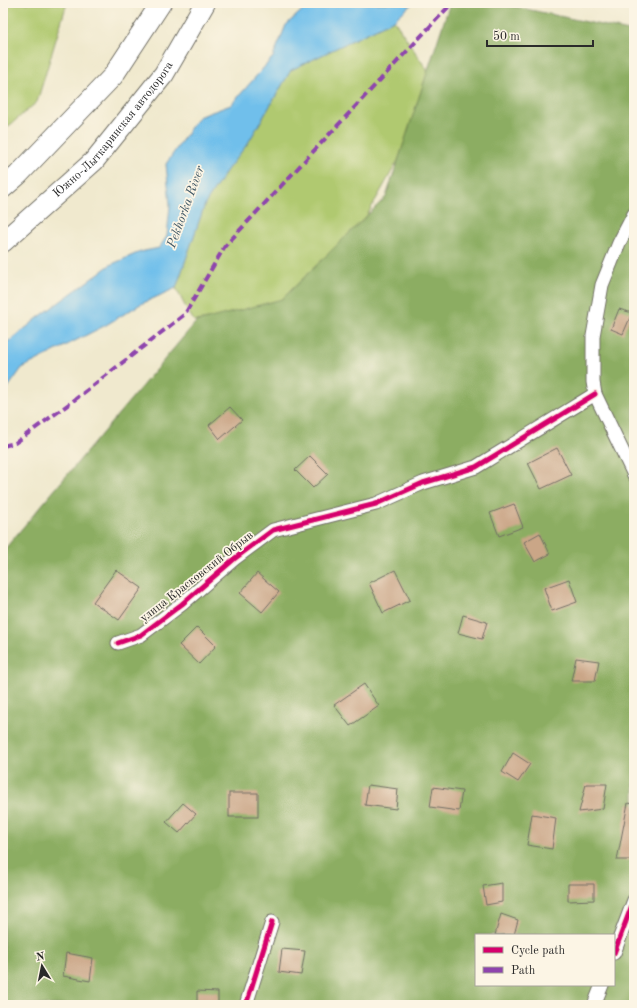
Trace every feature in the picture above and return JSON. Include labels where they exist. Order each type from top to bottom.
[{"type":"main road","points":[[3,188],[18,175],[113,76],[161,3]]},
{"type":"main road","name":"Южно-Лыткаринская автодорога","points":[[3,242],[94,161],[164,74],[206,3]]},
{"type":"street","points":[[634,214],[619,243],[602,285],[593,336],[593,382],[595,394],[634,475]]},
{"type":"street","name":"улица Красковский Обрыв","points":[[118,643],[141,634],[182,604],[234,559],[273,530],[376,504],[423,482],[476,467],[595,394]]},
{"type":"street","points":[[615,950],[634,900]]},
{"type":"street","points":[[246,1005],[272,922]]},
{"type":"street","points":[[594,1005],[602,986]]},
{"type":"green space","points":[[3,3],[67,3],[37,102],[3,131]]},
{"type":"green space","points":[[450,3],[498,3],[634,32],[634,1005],[3,1005],[3,551],[196,322],[282,299],[386,197]]},
{"type":"green space","points":[[394,20],[439,88],[314,309],[194,321],[176,288],[205,204],[227,170],[248,143],[291,70]]},
{"type":"water","name":"Pekhorka River","points":[[310,3],[413,3],[394,20],[291,70],[248,143],[227,170],[205,204],[176,288],[139,305],[106,325],[22,368],[7,389],[3,406],[3,343],[11,340],[39,317],[110,265],[140,252],[159,248],[167,236],[170,205],[166,164],[198,117],[231,105],[273,57],[286,25]]},
{"type":"building","points":[[619,309],[632,313],[623,334],[611,329]]},
{"type":"building","points":[[230,407],[242,420],[220,439],[209,425]]},
{"type":"building","points":[[557,448],[571,475],[541,489],[528,463]]},
{"type":"building","points":[[310,456],[328,474],[313,488],[295,470]]},
{"type":"building","points":[[514,504],[523,527],[499,536],[490,513]]},
{"type":"building","points":[[540,533],[550,554],[535,562],[524,542]]},
{"type":"building","points":[[116,570],[142,588],[119,620],[93,602]]},
{"type":"building","points":[[395,570],[410,600],[383,613],[369,583]]},
{"type":"building","points":[[257,573],[279,592],[262,612],[240,593]]},
{"type":"building","points":[[569,579],[577,602],[552,611],[544,588]]},
{"type":"building","points":[[463,615],[487,622],[482,639],[458,633]]},
{"type":"building","points":[[197,627],[216,646],[199,664],[179,645]]},
{"type":"building","points":[[576,658],[599,661],[595,681],[571,681]]},
{"type":"building","points":[[364,684],[379,706],[350,726],[334,705]]},
{"type":"building","points":[[513,753],[530,764],[518,782],[502,772]]},
{"type":"building","points":[[586,784],[607,784],[603,809],[579,812]]},
{"type":"building","points":[[368,785],[398,789],[396,809],[365,805]]},
{"type":"building","points":[[433,787],[462,791],[459,811],[430,807]]},
{"type":"building","points":[[229,793],[258,793],[258,817],[229,817]]},
{"type":"building","points":[[183,803],[196,814],[179,833],[166,822]]},
{"type":"building","points":[[628,803],[634,804],[634,860],[617,860]]},
{"type":"building","points":[[532,814],[556,818],[552,849],[527,845]]},
{"type":"building","points":[[502,883],[502,902],[486,905],[483,886]]},
{"type":"building","points":[[568,884],[594,884],[594,900],[568,901]]},
{"type":"building","points":[[501,914],[518,920],[514,934],[495,934]]},
{"type":"building","points":[[282,949],[305,951],[301,975],[279,972]]},
{"type":"building","points":[[66,953],[93,958],[90,981],[63,976]]},
{"type":"building","points":[[197,991],[218,992],[218,1005],[197,1005]]},
{"type":"marked path","points":[[3,446],[15,443],[73,401],[185,314],[225,246],[452,3]]},
{"type":"cycle path","points":[[118,643],[141,635],[182,604],[234,559],[273,530],[376,504],[423,483],[476,467],[595,394]]},
{"type":"cycle path","points":[[615,950],[634,900]]},
{"type":"cycle path","points":[[246,1005],[272,922]]}]
